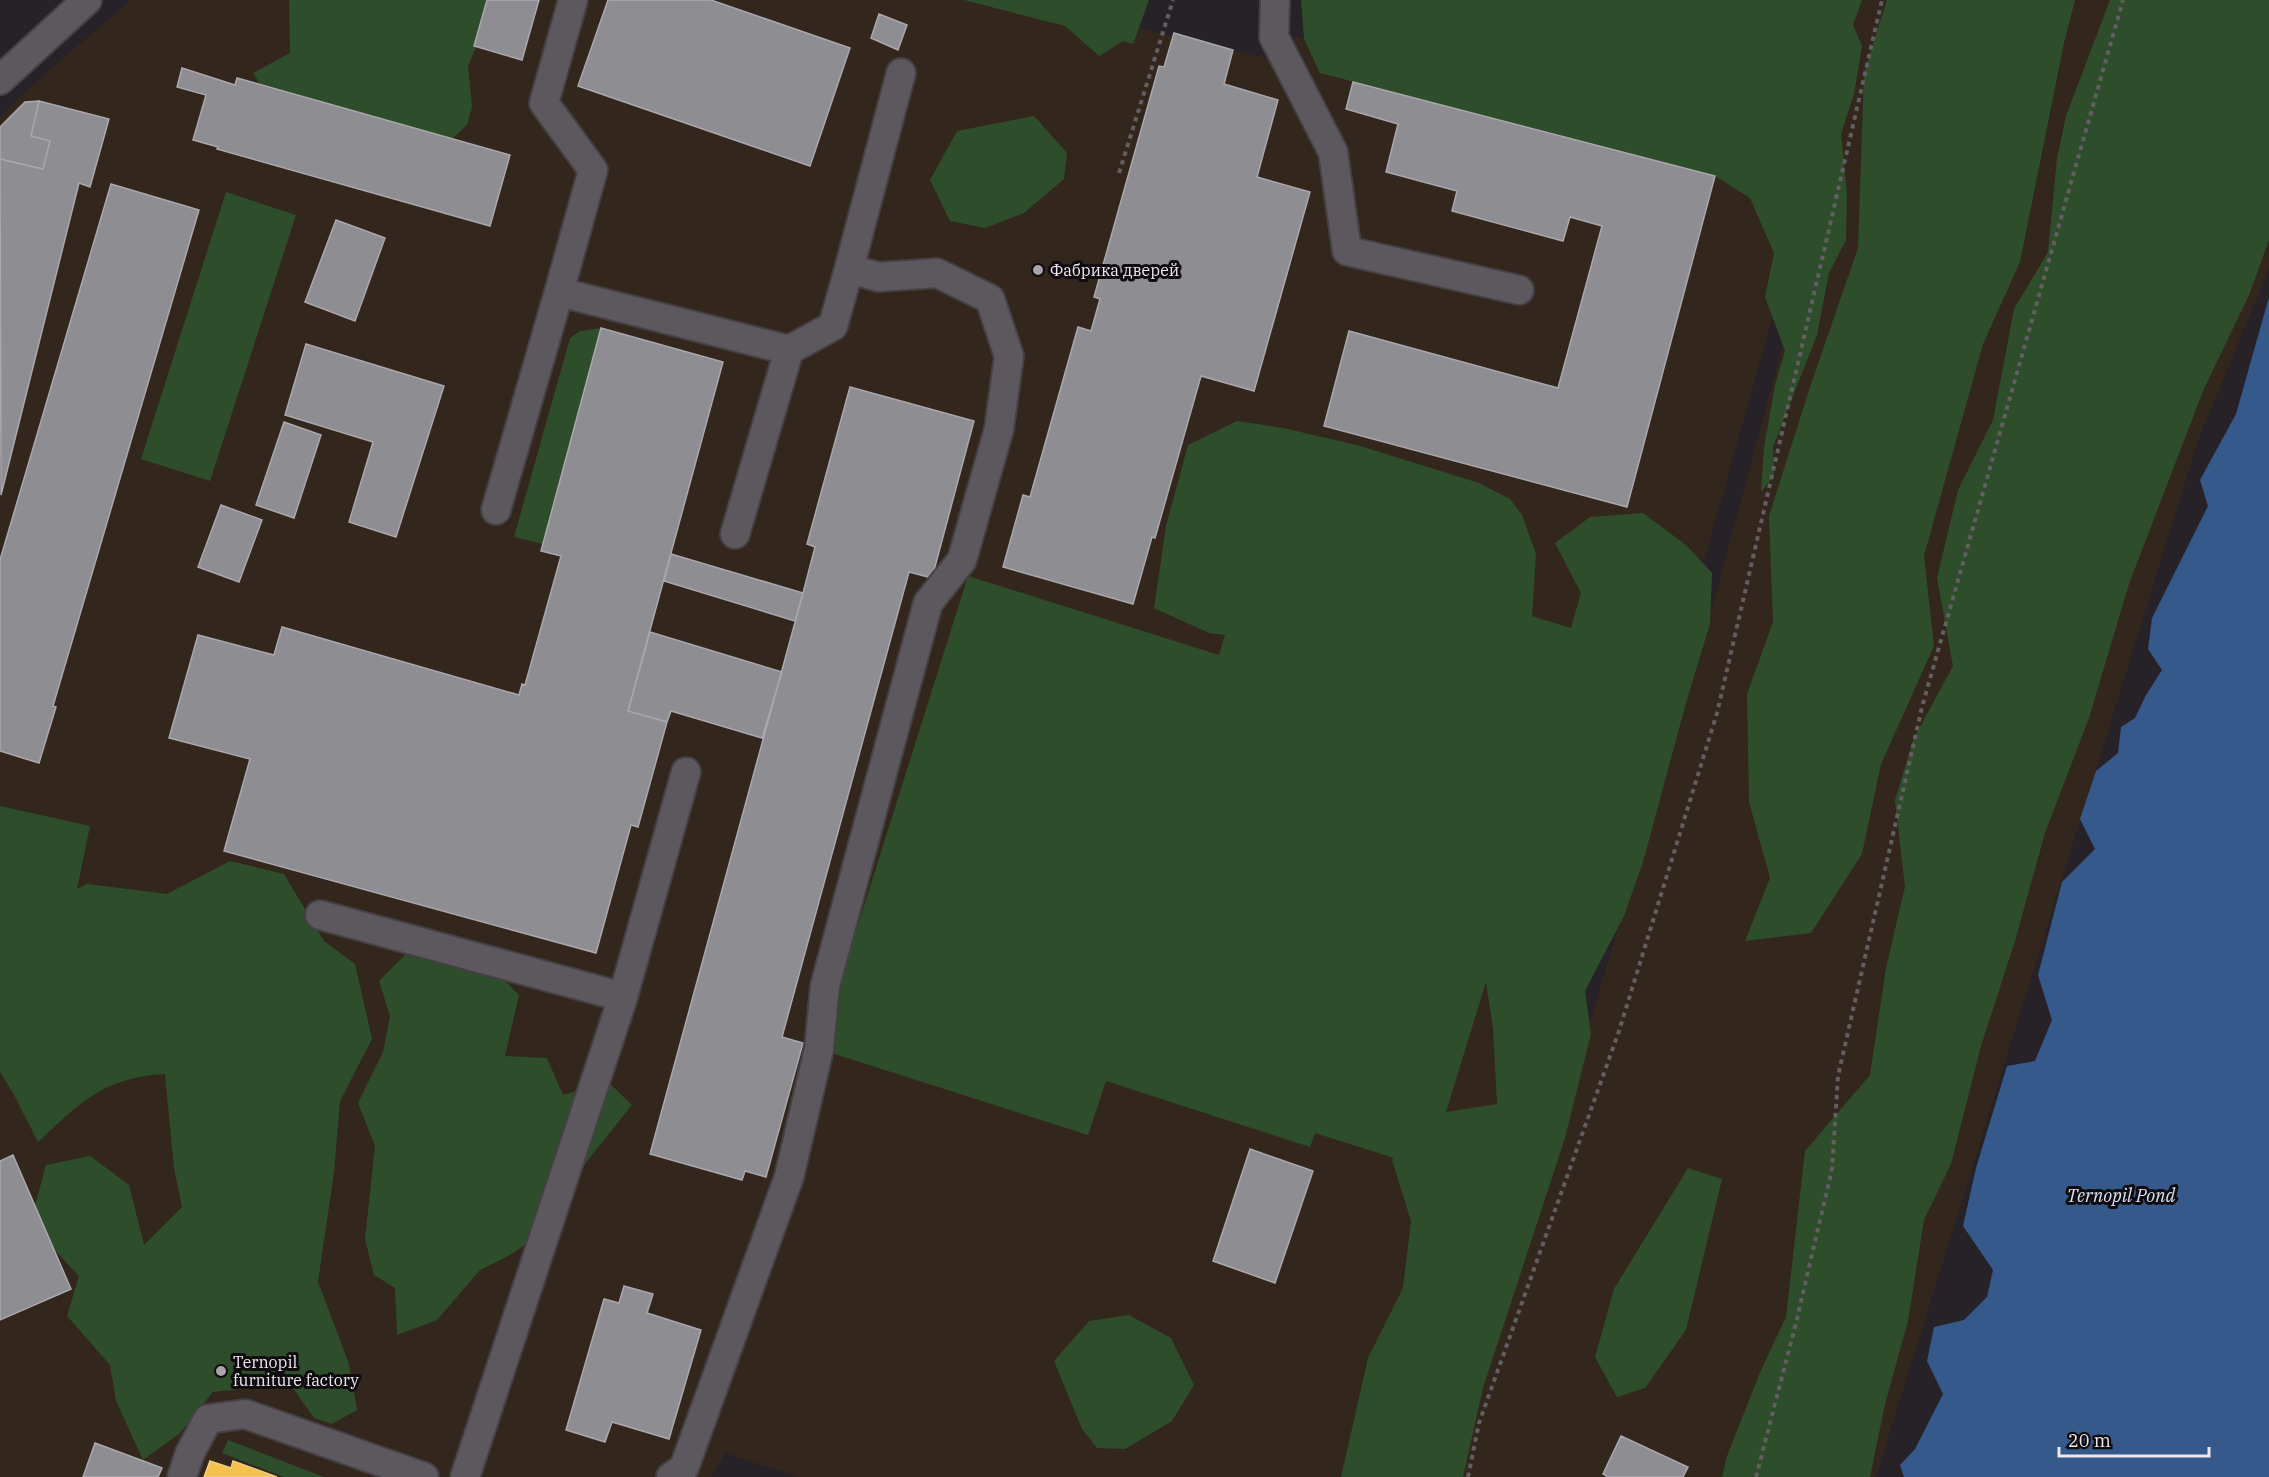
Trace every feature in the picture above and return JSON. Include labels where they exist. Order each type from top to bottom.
[{"type":"lane","points":[[0,80],[87,0]]},
{"type":"lane","points":[[496,510],[594,171],[543,103],[573,0]]},
{"type":"lane","points":[[1275,0],[1274,37],[1333,152],[1347,251],[1519,290]]},
{"type":"lane","points":[[559,292],[789,350],[832,326],[902,73]]},
{"type":"lane","points":[[671,1477],[684,1468],[789,1177],[819,1049],[825,986],[928,603],[962,560],[999,429],[1009,356],[990,299],[937,273],[879,277],[849,269]]},
{"type":"lane","points":[[735,534],[789,350]]},
{"type":"lane","points":[[465,1477],[623,997],[686,772]]},
{"type":"lane","points":[[320,915],[623,997]]},
{"type":"lane","points":[[182,1477],[190,1453],[208,1419],[245,1414],[424,1477]]},
{"type":"path","points":[[1119,173],[1173,0]]},
{"type":"path","points":[[1468,1477],[1479,1423],[1619,1031],[1717,712],[1882,0]]},
{"type":"path","points":[[1756,1477],[1796,1323],[1832,1169],[1838,1076],[1922,707],[2122,0]]},
{"type":"shaded area","points":[[131,0],[1019,0],[1287,63],[1295,36],[1806,197],[1597,945],[1432,1477],[799,1477],[725,1453],[712,1477],[0,1477],[0,117],[31,86]]},
{"type":"shaded area","points":[[1379,0],[2269,0],[2269,269],[2199,438],[1876,1477],[1455,1477],[1704,638],[1826,185]]},
{"type":"green space","points":[[289,0],[493,0],[492,8],[468,66],[472,107],[467,125],[446,144],[273,105],[253,73],[290,53]]},
{"type":"green space","points":[[964,0],[1149,0],[1133,44],[1123,41],[1099,56],[1065,26]]},
{"type":"green space","points":[[1301,0],[1862,0],[1853,25],[1862,46],[1854,94],[1841,134],[1847,193],[1846,240],[1829,273],[1817,335],[1773,447],[1774,476],[1761,492],[1764,447],[1775,385],[1785,351],[1765,297],[1774,253],[1750,198],[1715,176],[1320,73],[1304,39]]},
{"type":"green space","points":[[1887,0],[2075,0],[2064,43],[2020,262],[1983,344],[1924,556],[1934,646],[1881,764],[1862,854],[1811,933],[1745,941],[1770,878],[1749,802],[1747,694],[1773,622],[1769,516],[1858,248],[1864,73]]},
{"type":"green space","points":[[2110,0],[2269,0],[2269,240],[2249,295],[2203,391],[2129,584],[2089,718],[2045,833],[2015,941],[1981,1046],[1951,1164],[1924,1220],[1908,1321],[1885,1404],[1870,1477],[1722,1477],[1727,1456],[1761,1370],[1786,1317],[1805,1151],[1870,1075],[1886,968],[1905,887],[1895,800],[1914,738],[1953,666],[1937,578],[1958,490],[1993,420],[2014,309],[2048,252],[2057,158],[2066,116]]},
{"type":"green space","points":[[1034,116],[1067,153],[1064,179],[1024,213],[985,228],[950,221],[930,180],[957,131]]},
{"type":"green space","points":[[226,192],[296,215],[210,481],[141,459]]},
{"type":"green space","points":[[601,328],[543,544],[514,537],[570,338],[580,331]]},
{"type":"green space","points":[[1237,421],[1283,428],[1357,445],[1479,483],[1510,499],[1522,515],[1536,554],[1532,616],[1571,628],[1581,593],[1555,543],[1590,517],[1643,513],[1686,545],[1712,573],[1710,624],[1643,862],[1624,916],[1585,991],[1591,1034],[1565,1138],[1483,1388],[1463,1477],[1341,1477],[1368,1358],[1403,1288],[1411,1221],[1392,1160],[1394,1158],[1315,1133],[1310,1147],[1106,1081],[1088,1135],[819,1049],[968,576],[1219,655],[1225,635],[1209,633],[1154,608],[1166,526],[1188,445]],"holes":[[[1486,982],[1493,1029],[1497,1104],[1446,1112]]]},
{"type":"green space","points":[[0,806],[90,826],[77,889],[87,884],[167,894],[230,861],[284,874],[324,941],[355,964],[372,1039],[340,1101],[334,1172],[318,1282],[349,1364],[357,1410],[332,1424],[314,1418],[290,1384],[213,1392],[179,1434],[143,1460],[116,1401],[110,1365],[67,1316],[79,1276],[30,1224],[46,1165],[90,1156],[129,1185],[144,1245],[182,1207],[174,1168],[165,1074],[125,1080],[94,1094],[38,1142],[0,1072]]},
{"type":"green space","points":[[411,949],[477,952],[519,995],[505,1056],[547,1058],[563,1095],[608,1082],[632,1105],[580,1170],[558,1223],[510,1255],[480,1270],[437,1320],[397,1335],[395,1288],[374,1275],[365,1239],[375,1146],[358,1103],[383,1052],[390,1016],[379,981]]},
{"type":"green space","points":[[1688,1168],[1722,1179],[1686,1330],[1645,1388],[1617,1397],[1595,1357],[1614,1289]]},
{"type":"green space","points":[[1129,1315],[1171,1338],[1194,1385],[1172,1421],[1125,1449],[1097,1448],[1082,1429],[1054,1361],[1089,1321]]},
{"type":"green space","points":[[228,1440],[324,1477],[284,1477],[222,1453]]},
{"type":"water","name":"Ternopil Pond","points":[[2269,297],[2269,1477],[1904,1477],[1900,1465],[1915,1449],[1943,1394],[1927,1361],[1934,1327],[1964,1320],[1987,1297],[1993,1270],[1963,1226],[1976,1168],[2007,1066],[2035,1061],[2052,1020],[2038,975],[2062,882],[2095,849],[2080,819],[2096,771],[2118,753],[2121,727],[2135,718],[2162,670],[2148,649],[2152,618],[2208,506],[2200,480],[2236,414]]},
{"type":"building: Житло","points":[[210,1461],[231,1468],[233,1461],[277,1477],[204,1477]]},
{"type":"building: Промзона","points":[[487,0],[539,0],[522,60],[474,46]]},
{"type":"building: Промзона","points":[[608,0],[711,0],[850,48],[810,166],[578,86]]},
{"type":"building: Промзона","points":[[879,14],[907,25],[898,50],[871,38]]},
{"type":"building: Промзона","points":[[1174,33],[1233,50],[1224,84],[1278,100],[1257,177],[1310,192],[1254,391],[1201,376],[1155,538],[1152,537],[1133,604],[1003,567],[1023,495],[1030,497],[1078,327],[1091,331],[1100,299],[1094,297],[1159,66],[1164,67]]},
{"type":"building: Промзона","points":[[182,68],[235,85],[237,78],[510,155],[490,226],[217,149],[218,147],[193,140],[206,95],[177,87]]},
{"type":"building: Промзона","points":[[1353,82],[1715,176],[1627,507],[1324,426],[1349,331],[1558,388],[1602,226],[1570,217],[1563,241],[1452,211],[1457,191],[1386,172],[1398,124],[1346,109]]},
{"type":"building: Промзона","points":[[39,101],[109,119],[90,187],[79,183],[1,495],[0,159],[43,169],[50,141],[31,136]]},
{"type":"building: Промзона","points":[[39,101],[31,136],[50,141],[43,169],[0,159],[0,127],[25,102]]},
{"type":"building: Промзона","points":[[111,184],[199,210],[53,706],[56,707],[39,763],[0,751],[0,560]]},
{"type":"building: Промзона","points":[[336,220],[385,238],[355,321],[305,302]]},
{"type":"building: Промзона","points":[[601,328],[723,362],[628,711],[667,722],[638,827],[631,825],[596,953],[224,851],[250,759],[169,738],[198,635],[274,655],[282,627],[519,695],[522,684],[525,685],[561,556],[541,551]]},
{"type":"building: Промзона","points":[[306,344],[444,386],[396,537],[349,522],[373,442],[285,415]]},
{"type":"building: Промзона","points":[[850,387],[974,421],[932,578],[909,572],[782,1037],[803,1043],[766,1177],[745,1171],[742,1180],[650,1154],[815,547],[807,544]]},
{"type":"building: Промзона","points":[[284,422],[321,435],[294,518],[256,505]]},
{"type":"building: Промзона","points":[[221,505],[262,520],[239,582],[198,567]]},
{"type":"building: Промзона","points":[[671,554],[803,593],[795,621],[664,581]]},
{"type":"building: Промзона","points":[[650,632],[782,672],[762,738],[671,711],[667,722],[628,711]]},
{"type":"building: Промзона","points":[[1250,1149],[1313,1171],[1275,1283],[1213,1261]]},
{"type":"building: Промзона","points":[[13,1155],[71,1289],[0,1320],[0,1161]]},
{"type":"building: Промзона","points":[[624,1286],[653,1294],[647,1313],[701,1330],[669,1439],[612,1422],[605,1442],[566,1430],[604,1299],[619,1303]]},
{"type":"building: Промзона","points":[[1621,1436],[1688,1467],[1683,1477],[1608,1477],[1603,1474]]},
{"type":"building: Промзона","points":[[95,1443],[162,1468],[158,1477],[83,1477]]},
{"type":"place","name":"Фабрика дверей","points":[[1038,270]]},
{"type":"place","name":"Ternopil furniture factory","points":[[221,1371]]}]
